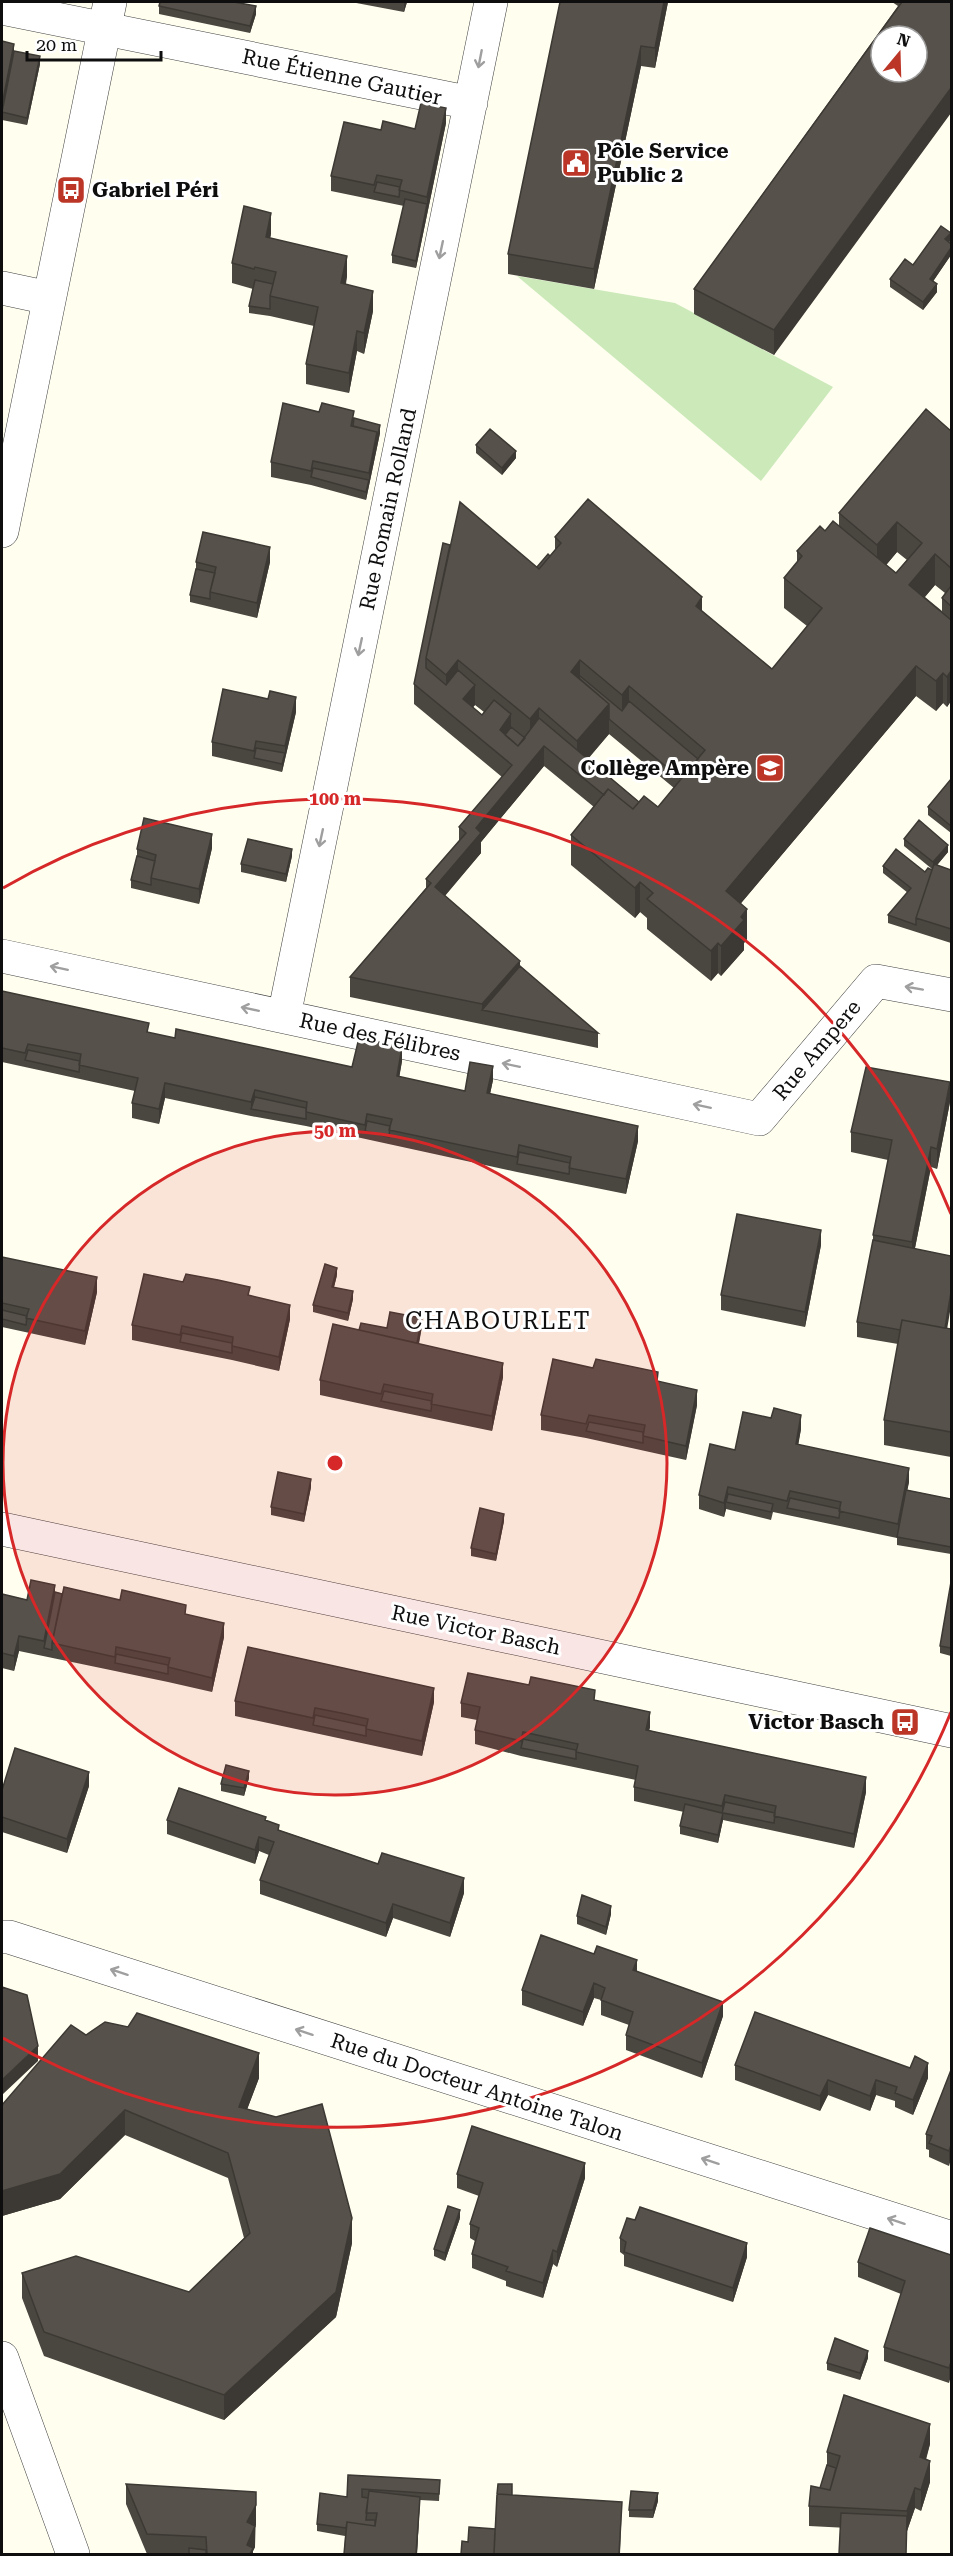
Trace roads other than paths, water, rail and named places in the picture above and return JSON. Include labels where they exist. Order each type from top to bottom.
[{"type":"street","name":"Rue Romain Rolland","points":[[284,1016],[491,2]]},
{"type":"street","name":"Rue Étienne Gautier","points":[[2,8],[108,15],[471,103]]},
{"type":"street","points":[[2,531],[108,15]]},
{"type":"street","points":[[2,288],[50,298]]},
{"type":"street","name":"Rue des Félibres","points":[[3,956],[759,1119]]},
{"type":"street","name":"Rue Ampere","points":[[759,1119],[876,981],[951,995]]},
{"type":"street","name":"Rue Victor Basch","points":[[2,1529],[951,1731]]},
{"type":"street","name":"Rue du Docteur Antoine Talon","points":[[2,1937],[9,1936],[951,2238]]},
{"type":"street","points":[[2,2358],[73,2554]]},
{"type":"place","name":"Pôle Service Public 2","points":[[576,163]]},
{"type":"place","name":"Gabriel Péri","points":[[71,190]]},
{"type":"place","name":"Collège Ampère","points":[[770,768]]},
{"type":"place","name":"Victor Basch","points":[[905,1722]]},
{"type":"district","name":"CHABOURLET","points":[[498,1321]]}]
